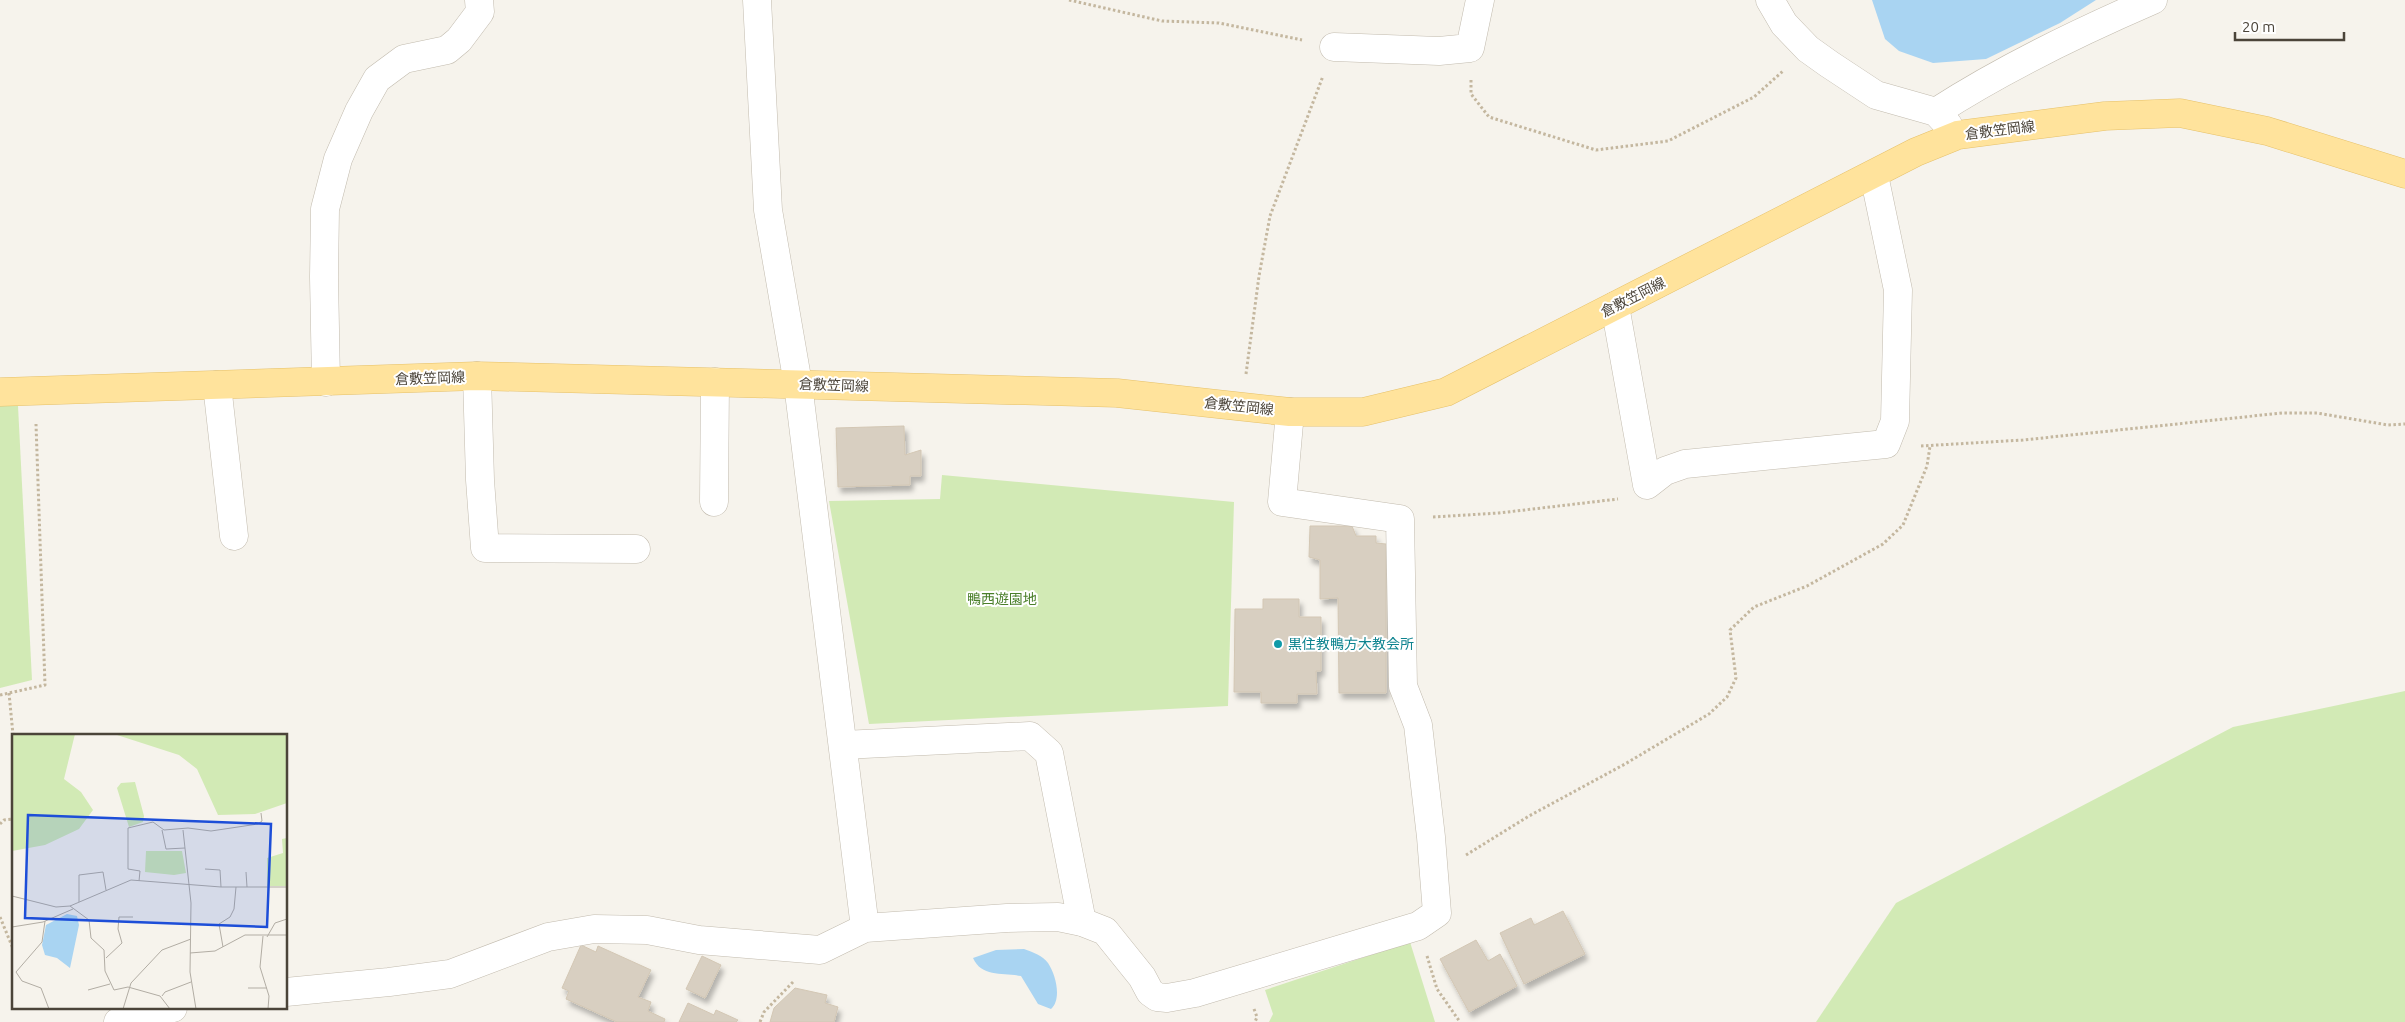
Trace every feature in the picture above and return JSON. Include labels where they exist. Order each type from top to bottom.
[{"type":"main road","name":"倉敷笠岡線","points":[[0,392],[477,376],[1118,393],[1290,412],[1363,412],[1446,392],[1916,152],[1958,136],[2105,116],[2180,112],[2267,131],[2405,174]]},
{"type":"street","points":[[326,382],[324,277],[326,209],[338,159],[359,112],[377,79],[404,59],[447,50],[459,40],[480,12],[479,0]]},
{"type":"street","points":[[757,0],[768,210],[798,384],[865,928]]},
{"type":"street","points":[[1334,47],[1439,51],[1470,48],[1480,0]]},
{"type":"street","points":[[1770,0],[1784,24],[1808,49],[1876,95],[1936,112],[1958,136]]},
{"type":"street","points":[[1936,112],[1968,91],[2114,17],[2153,0]]},
{"type":"street","points":[[1615,306],[1647,485],[1665,471],[1685,464],[1886,444],[1896,421],[1898,290],[1874,175]]},
{"type":"street","points":[[477,376],[480,480],[485,548],[636,549]]},
{"type":"street","points":[[714,502],[715,382]]},
{"type":"street","points":[[216,385],[234,536]]},
{"type":"street","points":[[288,992],[450,974],[548,937],[594,929],[647,930],[699,940],[820,950],[865,928],[1007,918],[1058,917],[1082,922],[1105,931],[1142,977],[1150,992],[1157,997],[1167,998],[1195,993],[1418,926],[1437,912],[1431,836],[1418,725],[1403,686],[1400,519],[1282,502],[1290,412]]},
{"type":"street","points":[[842,745],[1030,736],[1049,753],[1082,922]]},
{"type":"street","points":[[118,1022],[128,1017],[164,1010]]},
{"type":"path","points":[[1069,0],[1162,20],[1219,23],[1334,47],[1270,216],[1259,276],[1242,406]]},
{"type":"path","points":[[1470,48],[1471,94],[1489,117],[1596,150],[1668,141],[1754,97],[1808,49]]},
{"type":"path","points":[[0,695],[45,685],[35,391]]},
{"type":"path","points":[[1886,444],[1930,446],[2023,440],[2282,413],[2316,413],[2388,424],[2405,424]]},
{"type":"path","points":[[1459,860],[1528,816],[1625,764],[1708,714],[1721,703],[1727,697],[1736,678],[1730,630],[1754,607],[1807,586],[1883,544],[1903,525],[1927,466],[1930,446]]},
{"type":"path","points":[[1400,519],[1499,513],[1623,498],[1647,485]]},
{"type":"path","points":[[9,693],[13,734]]},
{"type":"path","points":[[0,824],[4,820],[12,819]]},
{"type":"path","points":[[0,917],[12,946]]},
{"type":"path","points":[[1418,926],[1438,989],[1460,1022]]},
{"type":"path","points":[[760,1022],[764,1012],[812,964],[820,950]]},
{"type":"green space","points":[[0,406],[18,406],[32,680],[0,688]]},
{"type":"green space","name":"鴨西遊園地","points":[[942,475],[1234,502],[1228,706],[869,724],[829,501],[940,499]]},
{"type":"green space","points":[[2405,691],[2405,1022],[1816,1022],[1896,903],[2233,727]]},
{"type":"green space","points":[[1410,942],[1435,1022],[1269,1022],[1273,1014],[1265,990]]},
{"type":"water","points":[[1872,0],[2096,0],[2060,23],[1986,59],[1933,63],[1899,51],[1885,39]]},
{"type":"water","points":[[1024,949],[1043,958],[1051,968],[1057,993],[1051,1009],[1038,1004],[1021,976],[987,971],[982,969],[973,958],[996,950]]},
{"type":"building","points":[[904,426],[905,455],[921,450],[921,476],[910,476],[910,485],[838,487],[836,428]]},
{"type":"building","points":[[1310,526],[1352,526],[1356,536],[1376,536],[1376,543],[1386,544],[1386,693],[1339,693],[1338,598],[1320,599],[1320,560],[1309,557]]},
{"type":"building","name":"黒住教鴨方大教会所","points":[[1263,599],[1299,599],[1299,617],[1321,617],[1321,671],[1316,671],[1317,694],[1297,694],[1297,703],[1261,703],[1261,692],[1234,692],[1235,609],[1263,609]]},
{"type":"building","points":[[1563,911],[1585,954],[1524,984],[1500,933],[1531,918],[1534,925]]},
{"type":"building","points":[[1476,940],[1488,961],[1500,954],[1517,986],[1469,1012],[1440,959]]},
{"type":"building","points":[[581,945],[596,952],[598,946],[651,970],[638,997],[651,1002],[648,1011],[665,1019],[664,1022],[617,1022],[566,999],[569,991],[562,988]]},
{"type":"building","points":[[702,956],[721,965],[705,998],[686,989]]},
{"type":"building","points":[[795,988],[827,995],[825,1003],[838,1007],[834,1022],[770,1022],[774,1008]]},
{"type":"building","points":[[688,1003],[714,1015],[716,1010],[738,1020],[736,1022],[679,1022]]},
{"type":"place","name":"黒住教鴨方大教会所","points":[[1278,644]]}]
